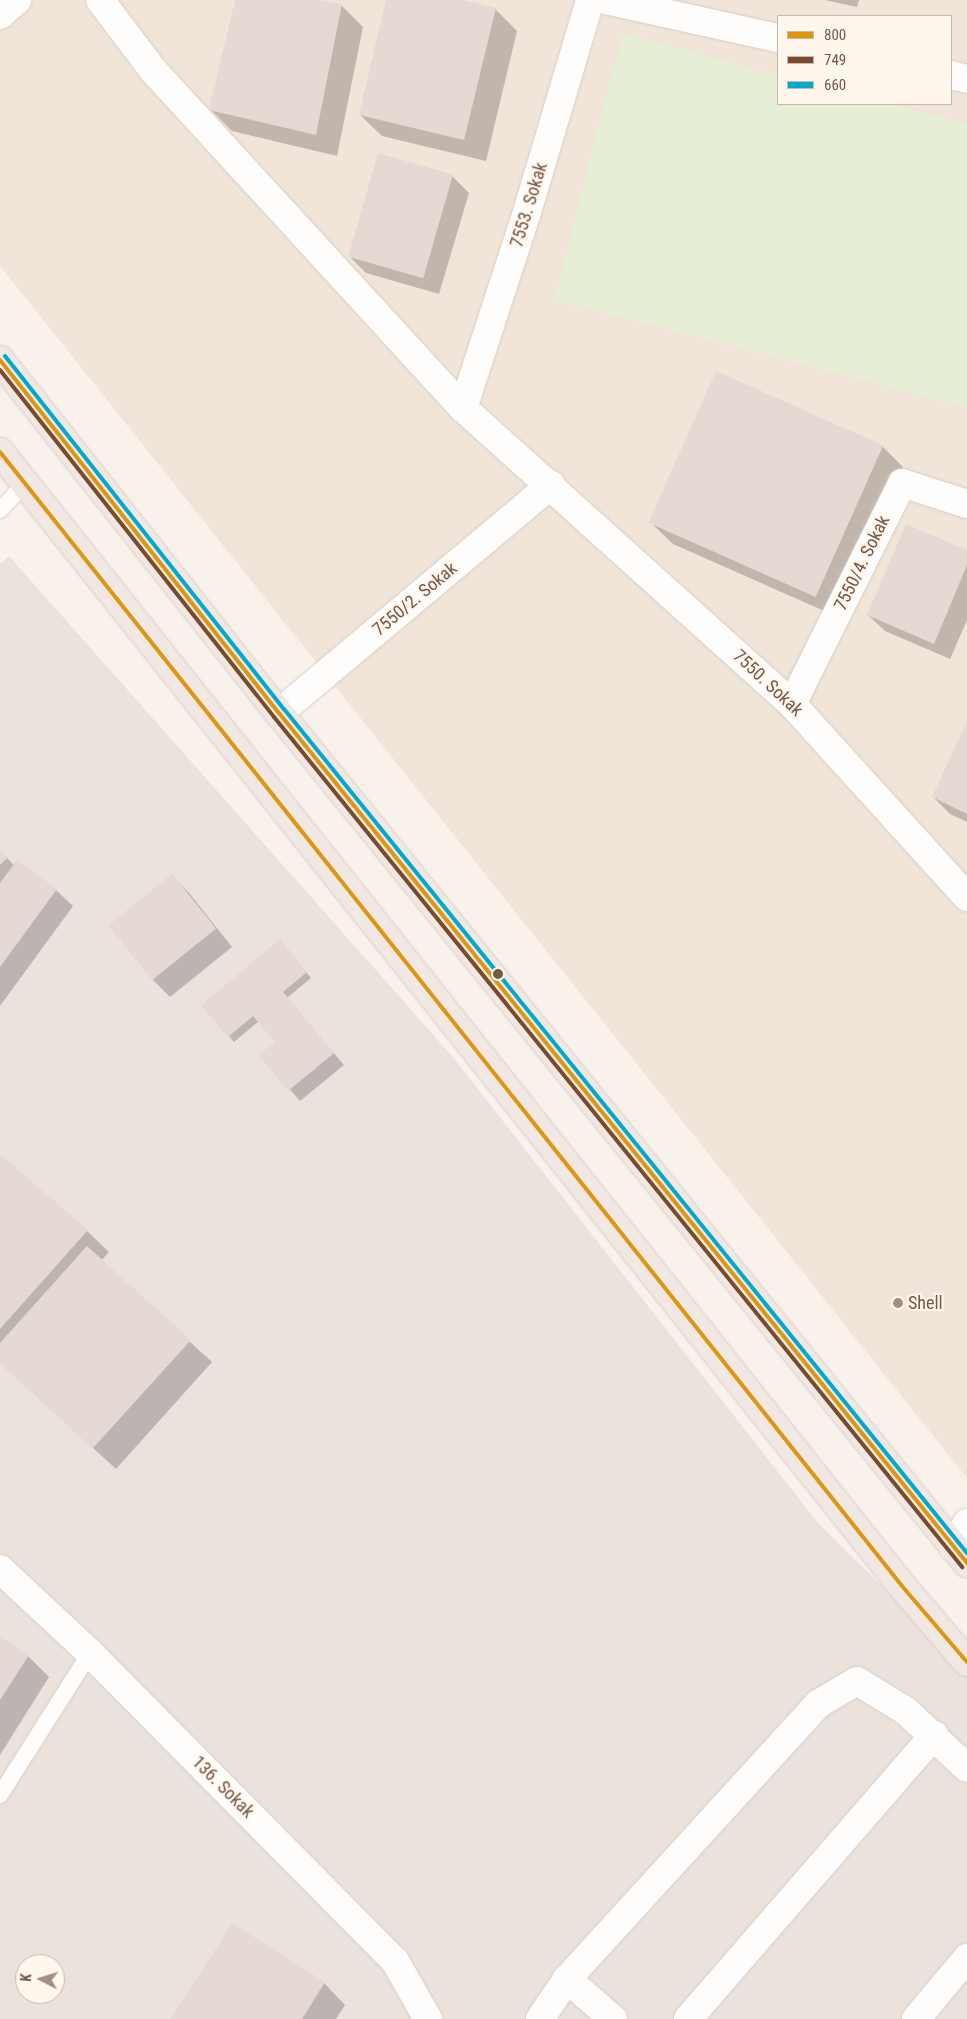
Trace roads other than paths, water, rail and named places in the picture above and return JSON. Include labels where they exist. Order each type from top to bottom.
[{"type":"highway","points":[[0,360],[279,713],[960,1555]]},
{"type":"highway","points":[[0,452],[895,1578],[967,1662]]},
{"type":"street","points":[[0,15],[17,0]]},
{"type":"street","name":"7550. Sokak","points":[[100,0],[153,70],[463,408],[792,704],[967,897]]},
{"type":"street","name":"7553. Sokak","points":[[463,408],[527,212],[590,0]]},
{"type":"street","points":[[606,0],[777,38]]},
{"type":"street","points":[[952,75],[967,79]]},
{"type":"street","name":"7550/4. Sokak","points":[[792,704],[902,483],[967,504]]},
{"type":"street","name":"7550/2. Sokak","points":[[279,713],[551,486]]},
{"type":"street","points":[[960,1555],[967,1523]]},
{"type":"street","name":"136. Sokak","points":[[0,1569],[90,1653],[395,1961],[428,2019]]},
{"type":"street","points":[[540,2019],[567,1979],[818,1704],[857,1681],[906,1711],[934,1735],[967,1768]]},
{"type":"street","points":[[688,2019],[934,1735]]},
{"type":"street","points":[[916,2019],[967,1958]]},
{"type":"street","points":[[567,1979],[613,2019]]},
{"type":"lane","points":[[0,510],[25,483]]},
{"type":"lane","points":[[0,1795],[90,1653]]},
{"type":"place","name":"Shell","points":[[898,1303]]}]
